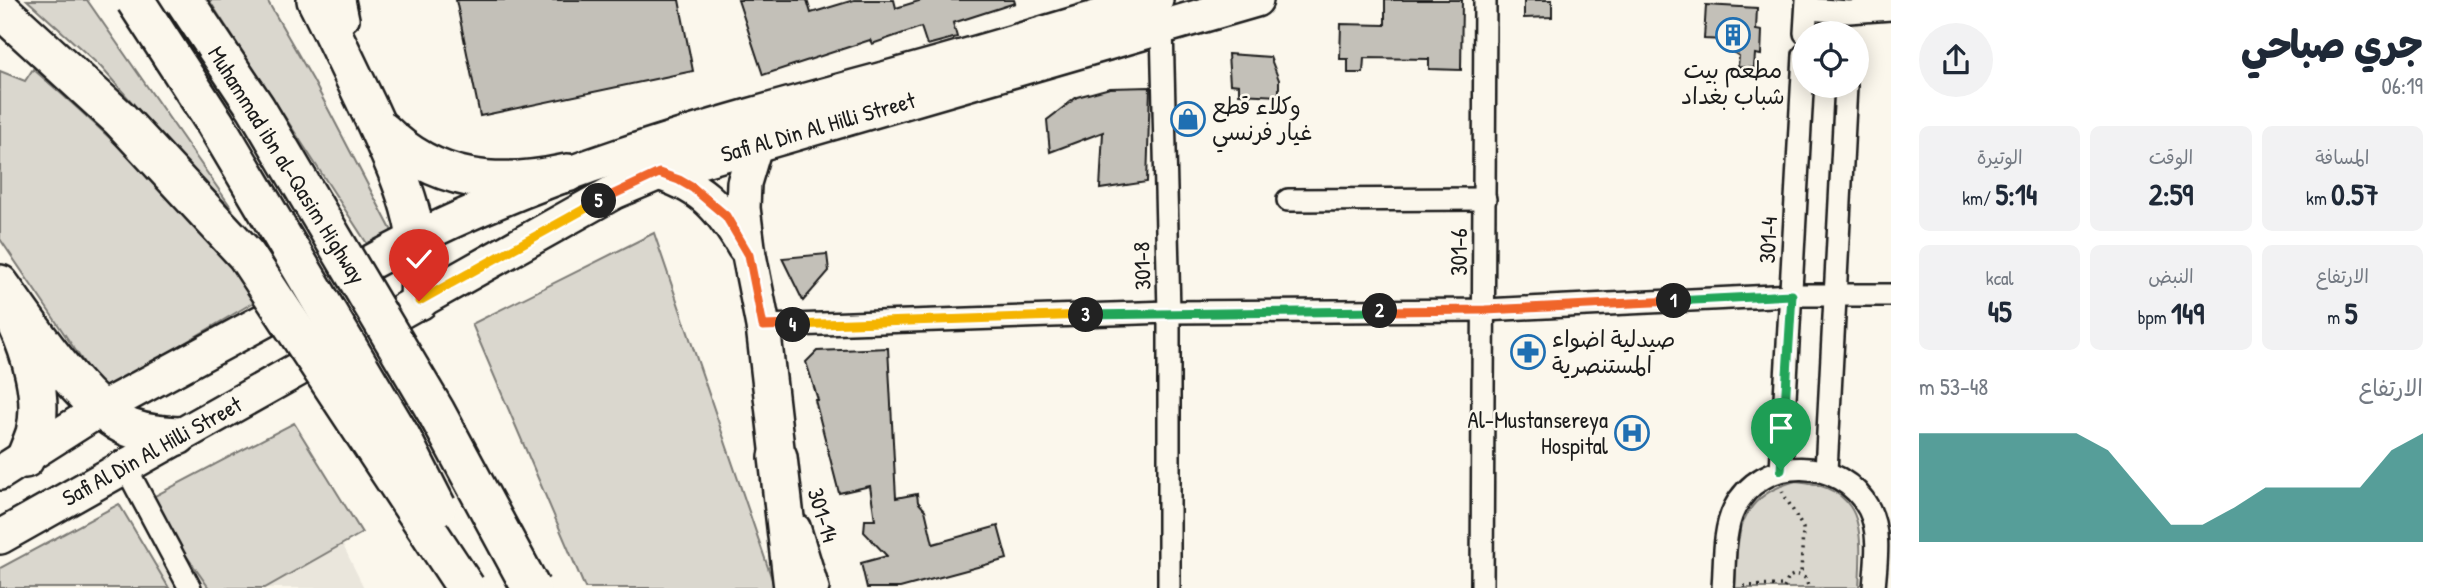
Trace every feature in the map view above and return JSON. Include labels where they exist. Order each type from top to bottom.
[{"type":"highway","name":"Muhammad ibn al-Qasim Highway","points":[[135,0],[215,123],[402,438],[478,588]]},
{"type":"highway","name":"Muhammad ibn al-Qasim Highway","points":[[184,0],[256,108],[436,412],[531,588]]},
{"type":"highway","points":[[316,0],[339,16],[376,125],[408,198],[419,258],[411,306]]},
{"type":"highway","points":[[0,9],[119,118],[246,255],[466,588]]},
{"type":"highway","points":[[376,125],[400,149],[430,165],[464,177],[498,182],[533,180],[567,173]]},
{"type":"highway","points":[[0,284],[43,344],[99,410],[128,427],[153,434],[178,436]]},
{"type":"highway","points":[[0,289],[23,336],[34,377],[38,408],[35,433],[13,466]]},
{"type":"highway","points":[[778,457],[793,588]]},
{"type":"main road","name":"Safi Al Din Al Hilli Street","points":[[373,261],[417,237],[567,173],[696,130],[897,75],[1159,14],[1256,0]]},
{"type":"main road","name":"Safi Al Din Al Hilli Street","points":[[411,306],[614,192],[659,173],[755,146],[1159,14]]},
{"type":"main road","points":[[755,146],[744,183],[743,208],[763,326],[778,457]]},
{"type":"main road","points":[[567,173],[624,167],[659,173],[679,180],[706,197],[726,216],[749,255]]},
{"type":"main road","points":[[13,466],[99,410],[269,318]]},
{"type":"main road","name":"Safi Al Din Al Hilli Street","points":[[0,537],[304,366]]},
{"type":"street","name":"301-6","points":[[1482,588],[1485,0]]},
{"type":"street","points":[[1807,4],[1849,15],[1891,9]]},
{"type":"street","name":"301-8","points":[[1159,14],[1169,312],[1169,588]]},
{"type":"street","name":"301-4","points":[[1777,472],[1792,295],[1802,98]]},
{"type":"street","points":[[1826,471],[1845,98]]},
{"type":"street","points":[[1289,200],[1485,199]]},
{"type":"street","points":[[763,326],[1169,312],[1485,310],[1792,295],[1891,295]]},
{"type":"street","name":"301-14","points":[[778,457],[818,588]]},
{"type":"street","points":[[125,466],[190,588]]},
{"type":"street","points":[[1723,587],[1729,522],[1734,508],[1754,484],[1777,472],[1796,468],[1826,471],[1844,481],[1859,494],[1870,510],[1883,566],[1874,588]]},
{"type":"path","points":[[1777,472],[1803,528],[1801,575]]},
{"type":"path","points":[[1723,587],[1784,587],[1789,577],[1801,575]]},
{"type":"path","points":[[1801,575],[1808,581],[1809,588]]},
{"type":"shaded area","points":[[27,0],[87,0],[233,210],[185,163],[101,67]]},
{"type":"shaded area","points":[[209,0],[267,0],[313,80],[395,237],[368,245]]},
{"type":"shaded area","points":[[33,69],[157,184],[226,262],[254,302],[103,391],[0,239],[0,71],[25,81]]},
{"type":"shaded area","points":[[654,233],[775,588],[585,588],[472,324]]},
{"type":"shaded area","points":[[294,423],[362,533],[265,588],[209,588],[147,500]]},
{"type":"shaded area","points":[[310,478],[364,588],[114,588]]},
{"type":"shaded area","points":[[1796,481],[1819,485],[1836,493],[1847,503],[1855,516],[1860,548],[1859,588],[1735,588],[1739,535],[1751,508],[1761,497],[1776,488]]},
{"type":"shaded area","points":[[119,504],[169,588],[0,588],[0,568]]},
{"type":"building","points":[[456,0],[679,0],[693,71],[480,116]]},
{"type":"building","points":[[738,0],[807,0],[811,13],[854,0],[894,0],[896,8],[922,0],[1014,0],[1015,3],[953,23],[957,37],[927,45],[921,27],[872,44],[870,40],[763,75]]},
{"type":"building","points":[[1385,0],[1462,0],[1461,70],[1429,69],[1429,59],[1364,58],[1363,73],[1348,73],[1348,59],[1340,59],[1341,24],[1385,25]]},
{"type":"building","points":[[1524,0],[1552,0],[1552,17],[1524,18]]},
{"type":"building","name":"مطعم بيت شباب بغداد","points":[[1706,5],[1757,8],[1756,30],[1762,31],[1761,55],[1755,54],[1754,68],[1738,67],[1739,56],[1730,50],[1726,40],[1704,39]]},
{"type":"building","points":[[1228,54],[1270,57],[1279,80],[1279,96],[1239,94],[1239,85],[1230,84]]},
{"type":"building","points":[[1150,87],[1147,182],[1100,189],[1103,132],[1050,152],[1047,120],[1077,97],[1110,88]]},
{"type":"building","points":[[827,254],[829,271],[803,301],[782,258]]},
{"type":"building","points":[[888,348],[896,498],[917,494],[918,502],[925,510],[933,544],[998,526],[1007,559],[900,588],[867,588],[861,563],[887,556],[864,532],[865,520],[875,520],[870,486],[839,493],[815,400],[818,400],[806,362],[817,351]]},
{"type":"tunnel","points":[[269,318],[373,261]]},
{"type":"place","name":"مطعم بيت شباب بغداد","points":[[1733,35]]},
{"type":"place","name":"وكلاء قطع غيار فرنسي","points":[[1188,119]]},
{"type":"place","name":"صيدلية اضواء المستنصرية","points":[[1528,352]]},
{"type":"place","name":"Al-Mustansereya Hospital","points":[[1632,433]]},
{"type":"route","points":[[419,301],[614,192],[659,173],[693,188],[726,216],[749,255],[763,326],[1169,312],[1485,310],[1792,295],[1781,470]]}]
